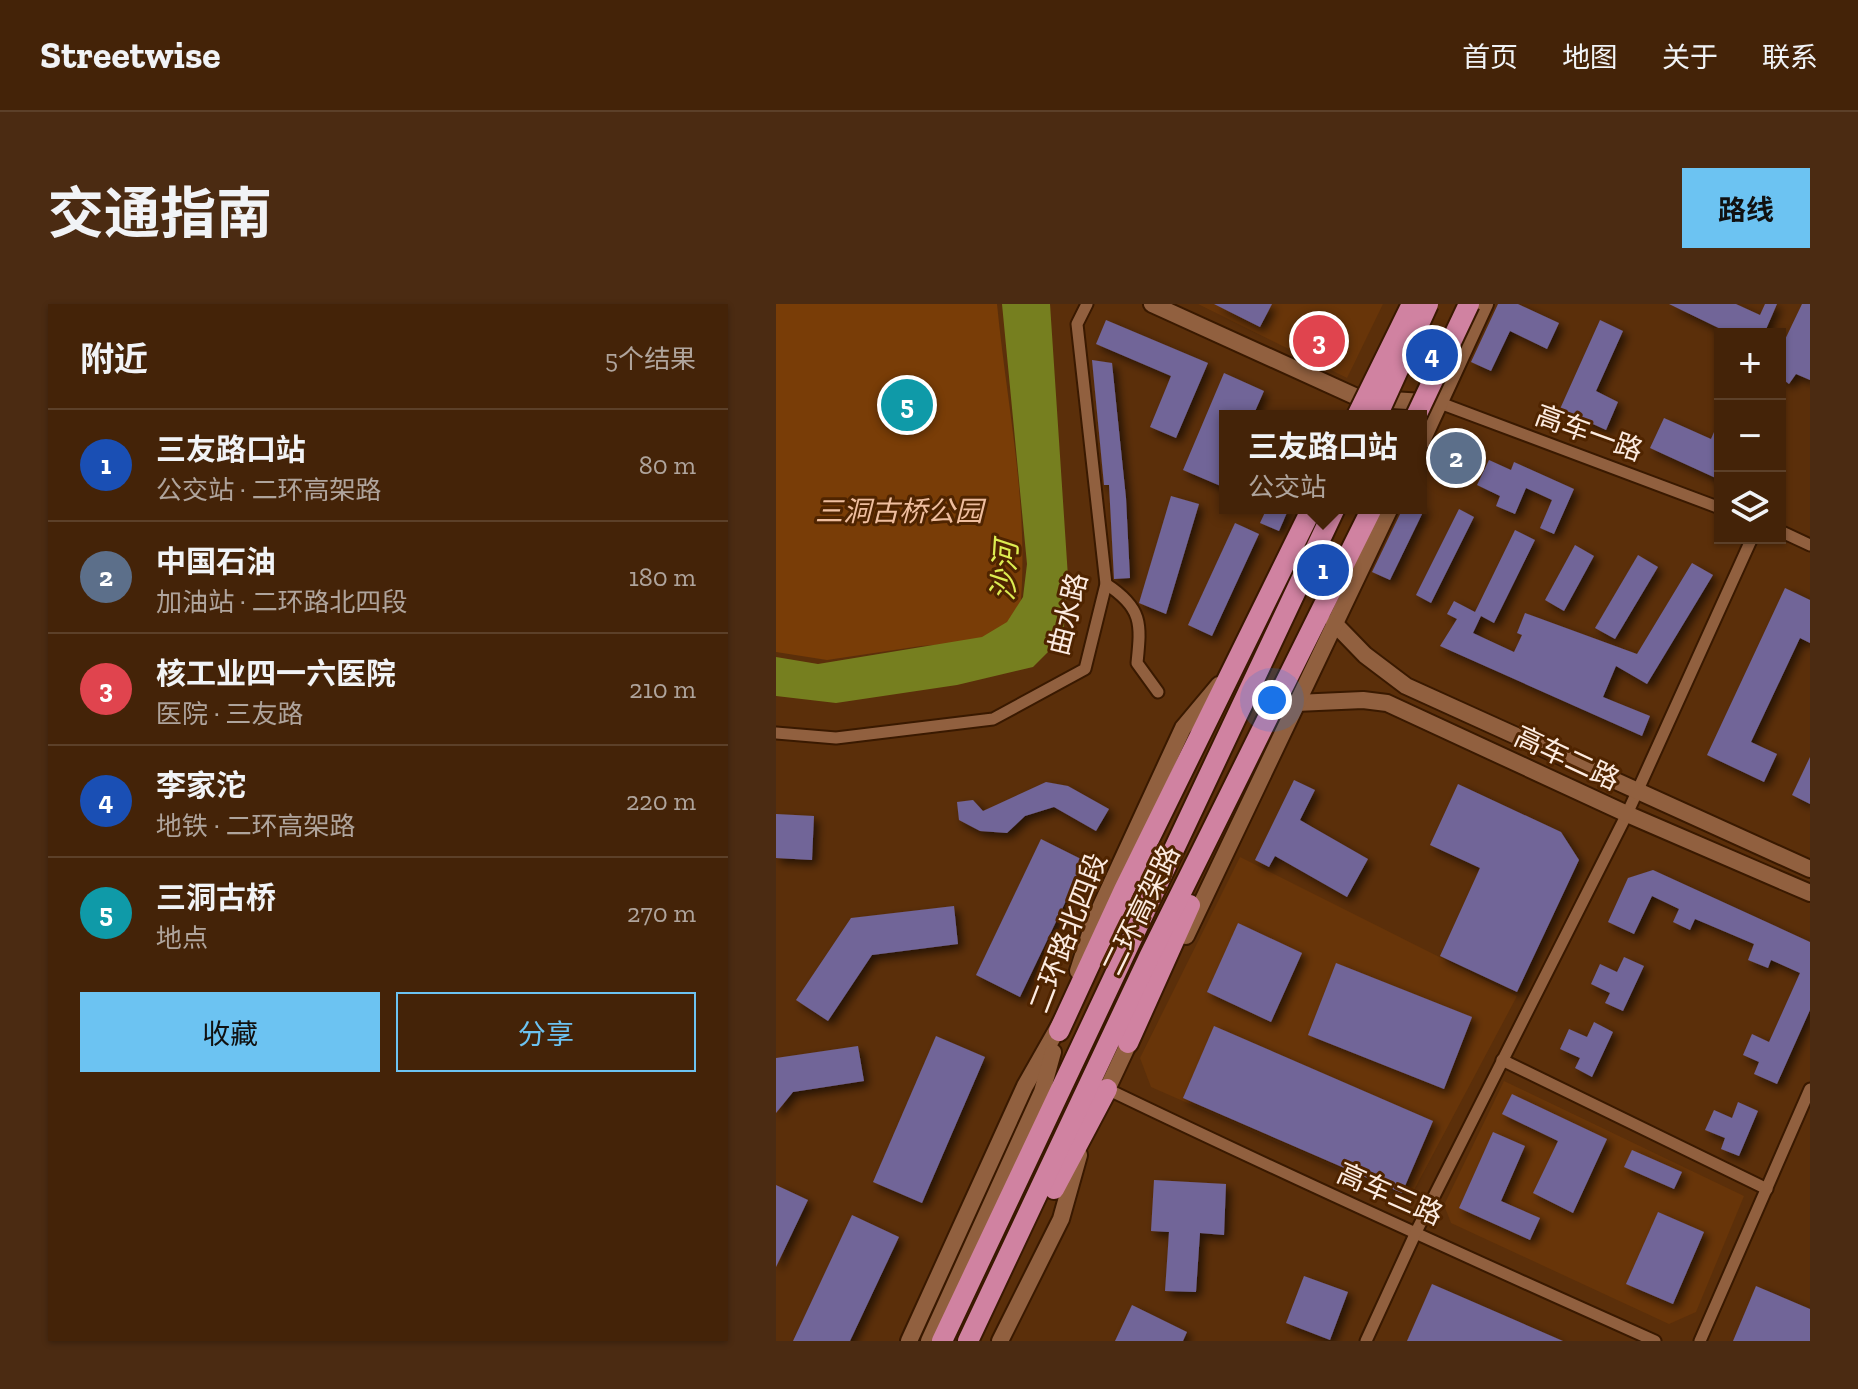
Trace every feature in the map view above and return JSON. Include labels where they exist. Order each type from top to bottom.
[{"type":"highway","points":[[1356,410],[1412,304]]},
{"type":"highway","points":[[1380,410],[1428,304]]},
{"type":"highway","points":[[1419,410],[1464,313]]},
{"type":"highway","points":[[1426,410],[1451,359],[1464,313]]},
{"type":"highway","points":[[1059,1031],[1306,514]]},
{"type":"highway","name":"二环高架路","points":[[942,1341],[1332,514]]},
{"type":"highway","name":"二环高架路","points":[[968,1341],[1150,955],[1369,514]]},
{"type":"highway","points":[[1128,1043],[1219,842],[1376,514]]},
{"type":"highway","points":[[983,1341],[1021,1257],[1107,1089]]},
{"type":"main road","points":[[1152,304],[1356,410],[1440,403]]},
{"type":"main road","points":[[1356,410],[1404,304]]},
{"type":"main road","points":[[1427,430],[1485,304]]},
{"type":"main road","name":"二环路北四段","points":[[909,1341],[1025,1086],[1059,1031],[1094,921],[1183,728],[1226,677],[1306,514]]},
{"type":"main road","points":[[991,1341],[1077,1160],[1128,1043],[1179,950],[1387,514]]},
{"type":"main road","name":"高车二路","points":[[1334,623],[1365,655],[1406,686],[1810,869]]},
{"type":"main road","name":"高车二路","points":[[1296,703],[1363,700],[1387,703],[1627,814],[1810,893]]},
{"type":"main road","points":[[929,1341],[1042,1092],[1059,1031]]},
{"type":"main road","points":[[1000,1341],[1061,1219],[1077,1160]]},
{"type":"street","name":"曲水路","points":[[776,733],[836,738],[993,719],[1085,669],[1106,584],[1077,324],[1087,304]]},
{"type":"street","name":"高车一路","points":[[1440,403],[1714,506]]},
{"type":"street","points":[[1786,534],[1810,545]]},
{"type":"street","points":[[1366,1341],[1417,1230],[1627,814],[1749,544]]},
{"type":"street","points":[[1106,584],[1122,595],[1141,624],[1137,663],[1158,692]]},
{"type":"street","points":[[1502,1060],[1767,1189]]},
{"type":"street","name":"高车三路","points":[[1107,1089],[1280,1172],[1417,1230],[1655,1341]]},
{"type":"street","points":[[1700,1341],[1810,1089]]},
{"type":"shaded area","points":[[1002,304],[1050,304],[1068,577],[1063,637],[1033,667],[957,685],[836,703],[776,696],[776,657],[818,664],[982,637],[1007,622],[1023,597],[1027,564]]},
{"type":"shaded area","points":[[1198,304],[1383,304],[1347,378]]},
{"type":"shaded area","points":[[1240,857],[1517,996],[1414,1190],[1391,1192],[1151,1087],[1140,1058]]},
{"type":"shaded area","points":[[1504,1081],[1744,1196],[1696,1312],[1669,1324],[1451,1223],[1444,1205]]},
{"type":"green space","name":"三洞古桥公园","points":[[776,304],[997,304],[1020,496],[1022,573],[1020,612],[991,641],[921,646],[827,660],[776,652]]},
{"type":"building","points":[[1214,304],[1272,304],[1260,327]]},
{"type":"building","points":[[1498,304],[1518,304],[1559,323],[1547,349],[1510,331],[1491,371],[1471,362]]},
{"type":"building","points":[[1669,304],[1736,304],[1760,315],[1765,304],[1777,304],[1767,328],[1719,328]]},
{"type":"building","points":[[1802,304],[1810,304],[1810,380],[1796,374],[1789,384],[1786,382],[1786,337]]},
{"type":"building","points":[[1106,320],[1208,363],[1176,438],[1150,427],[1171,376],[1096,344]]},
{"type":"building","points":[[1600,320],[1623,331],[1596,391],[1618,402],[1606,430],[1560,409]]},
{"type":"building","points":[[1092,360],[1112,363],[1126,498],[1130,578],[1114,579],[1109,485],[1104,485]]},
{"type":"building","points":[[1224,373],[1264,391],[1256,410],[1219,410],[1219,485],[1183,470]]},
{"type":"building","points":[[1664,418],[1711,439],[1714,432],[1714,477],[1650,448]]},
{"type":"building","points":[[1489,460],[1511,470],[1514,462],[1574,489],[1554,534],[1540,528],[1552,500],[1526,488],[1515,514],[1496,506],[1500,496],[1477,485]]},
{"type":"building","points":[[1171,496],[1199,504],[1166,614],[1139,603]]},
{"type":"building","points":[[1459,509],[1474,517],[1431,603],[1416,595]]},
{"type":"building","points":[[1264,514],[1286,514],[1279,531],[1260,523]]},
{"type":"building","points":[[1400,514],[1422,514],[1390,580],[1372,572]]},
{"type":"building","points":[[1235,523],[1259,534],[1212,636],[1188,625]]},
{"type":"building","points":[[1515,530],[1535,540],[1494,623],[1481,616],[1473,633],[1514,652],[1522,635],[1517,633],[1525,613],[1637,654],[1692,563],[1713,575],[1647,684],[1616,666],[1603,697],[1650,716],[1642,736],[1440,646],[1457,619],[1447,614],[1454,601],[1475,612]]},
{"type":"building","points":[[1575,545],[1594,556],[1564,611],[1545,600]]},
{"type":"building","points":[[1638,555],[1658,567],[1615,639],[1595,628]]},
{"type":"building","points":[[1785,588],[1810,600],[1810,643],[1800,638],[1751,742],[1777,754],[1764,782],[1707,755]]},
{"type":"building","points":[[1810,757],[1810,804],[1792,795]]},
{"type":"building","points":[[1294,780],[1315,790],[1300,820],[1368,859],[1347,897],[1275,856],[1269,867],[1255,860]]},
{"type":"building","points":[[1046,782],[1068,786],[1109,809],[1096,831],[1054,807],[1025,816],[1007,833],[980,831],[959,820],[957,802],[973,800],[983,811]]},
{"type":"building","points":[[1458,784],[1561,832],[1579,860],[1517,992],[1440,956],[1480,868],[1430,845]]},
{"type":"building","points":[[776,814],[814,816],[812,860],[776,858]]},
{"type":"building","points":[[1041,839],[1085,861],[1020,997],[976,975]]},
{"type":"building","points":[[1653,870],[1810,942],[1810,1010],[1777,1084],[1754,1074],[1759,1062],[1743,1055],[1752,1034],[1769,1042],[1800,973],[1771,960],[1768,968],[1748,960],[1754,944],[1695,919],[1690,930],[1673,922],[1679,909],[1652,896],[1634,934],[1608,922],[1628,878]]},
{"type":"building","points":[[954,906],[958,944],[872,955],[828,1021],[796,1000],[851,918]]},
{"type":"building","points":[[1238,923],[1302,953],[1271,1022],[1207,992]]},
{"type":"building","points":[[1624,957],[1644,966],[1623,1011],[1605,1003],[1610,993],[1591,984],[1600,964],[1617,972]]},
{"type":"building","points":[[1336,963],[1472,1017],[1444,1089],[1308,1035]]},
{"type":"building","points":[[1594,1022],[1613,1032],[1592,1077],[1575,1068],[1580,1058],[1560,1049],[1569,1029],[1587,1037]]},
{"type":"building","points":[[1214,1026],[1433,1121],[1402,1193],[1183,1098]]},
{"type":"building","points":[[936,1036],[985,1057],[922,1203],[873,1182]]},
{"type":"building","points":[[858,1046],[864,1081],[793,1092],[776,1113],[776,1058]]},
{"type":"building","points":[[1512,1094],[1607,1139],[1573,1213],[1533,1193],[1558,1141],[1502,1114]]},
{"type":"building","points":[[1738,1102],[1758,1111],[1739,1156],[1721,1149],[1725,1138],[1705,1130],[1714,1110],[1732,1118]]},
{"type":"building","points":[[1493,1132],[1525,1146],[1501,1201],[1540,1218],[1530,1240],[1459,1208]]},
{"type":"building","points":[[1632,1150],[1682,1172],[1674,1189],[1624,1167]]},
{"type":"building","points":[[1154,1180],[1226,1184],[1224,1235],[1200,1233],[1196,1292],[1165,1291],[1169,1232],[1151,1231]]},
{"type":"building","points":[[776,1185],[808,1200],[776,1267]]},
{"type":"building","points":[[1658,1212],[1704,1232],[1673,1304],[1626,1284]]},
{"type":"building","points":[[852,1215],[899,1237],[850,1341],[793,1341]]},
{"type":"building","points":[[1304,1276],[1348,1292],[1330,1340],[1286,1323]]},
{"type":"building","points":[[1432,1284],[1563,1341],[1407,1341]]},
{"type":"building","points":[[1756,1286],[1810,1309],[1810,1341],[1733,1341]]},
{"type":"building","points":[[1132,1305],[1187,1332],[1183,1341],[1115,1341]]},
{"type":"place","name":"核工业四一六医院","points":[[1319,341]]},
{"type":"place","name":"李家沱","points":[[1432,355]]},
{"type":"place","name":"三洞古桥","points":[[907,405]]},
{"type":"place","name":"中国石油","points":[[1456,458]]},
{"type":"place","name":"三友路口站","points":[[1323,570]]},
{"type":"water label","name":"沙河","points":[[1005,571]]}]
